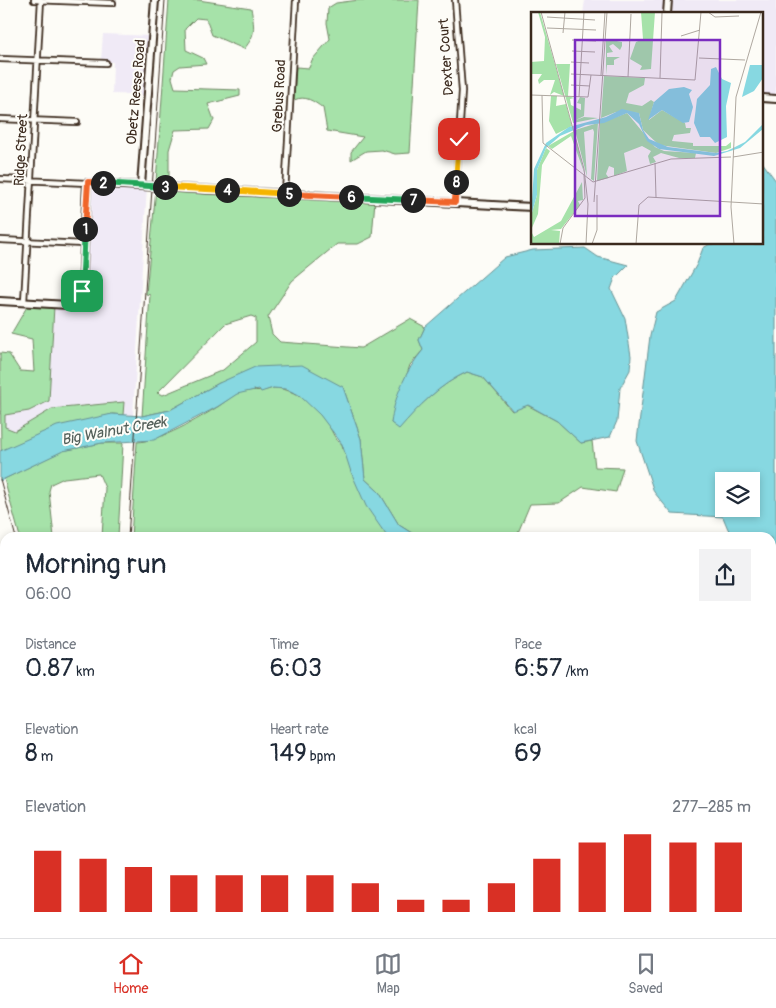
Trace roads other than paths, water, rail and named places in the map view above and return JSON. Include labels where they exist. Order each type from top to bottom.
[{"type":"street","points":[[34,0],[113,3]]},
{"type":"street","name":"Ridge Street","points":[[24,302],[41,0]]},
{"type":"street","name":"Obetz Reese Road","points":[[141,185],[155,0]]},
{"type":"street","name":"Grebus Road","points":[[284,193],[296,0]]},
{"type":"street","name":"Dexter Court","points":[[455,0],[455,25],[462,72],[455,202]]},
{"type":"street","points":[[0,59],[106,63]]},
{"type":"street","points":[[0,119],[77,122]]},
{"type":"street","points":[[0,179],[88,182],[531,207]]},
{"type":"street","points":[[0,301],[68,305],[78,301],[82,291],[88,182]]},
{"type":"street","points":[[0,240],[84,244]]},
{"type":"water","points":[[764,165],[776,181],[776,532],[731,532],[723,517],[760,517],[760,472],[715,472],[715,517],[672,514],[654,492],[637,441],[650,336],[656,312],[676,301],[697,264],[703,248],[708,245],[764,245]]},
{"type":"water","points":[[585,248],[598,257],[628,265],[615,278],[611,289],[625,318],[631,356],[630,370],[620,388],[617,421],[610,437],[581,443],[557,421],[528,405],[513,411],[483,377],[467,372],[447,383],[430,397],[399,429],[391,423],[395,403],[402,384],[411,366],[423,350],[419,340],[425,327],[505,257],[533,250]]},
{"type":"water","name":"Big Walnut Creek","points":[[302,365],[343,387],[361,439],[365,479],[379,492],[399,525],[410,532],[384,532],[366,506],[351,472],[342,444],[320,415],[299,395],[286,389],[273,388],[261,392],[259,389],[237,394],[217,407],[154,440],[102,443],[63,451],[0,481],[0,451],[57,426],[112,414],[142,416],[170,410],[219,383],[255,367]]},
{"type":"railway","points":[[128,532],[165,0]]},
{"type":"railway","points":[[0,479],[14,532]]}]
